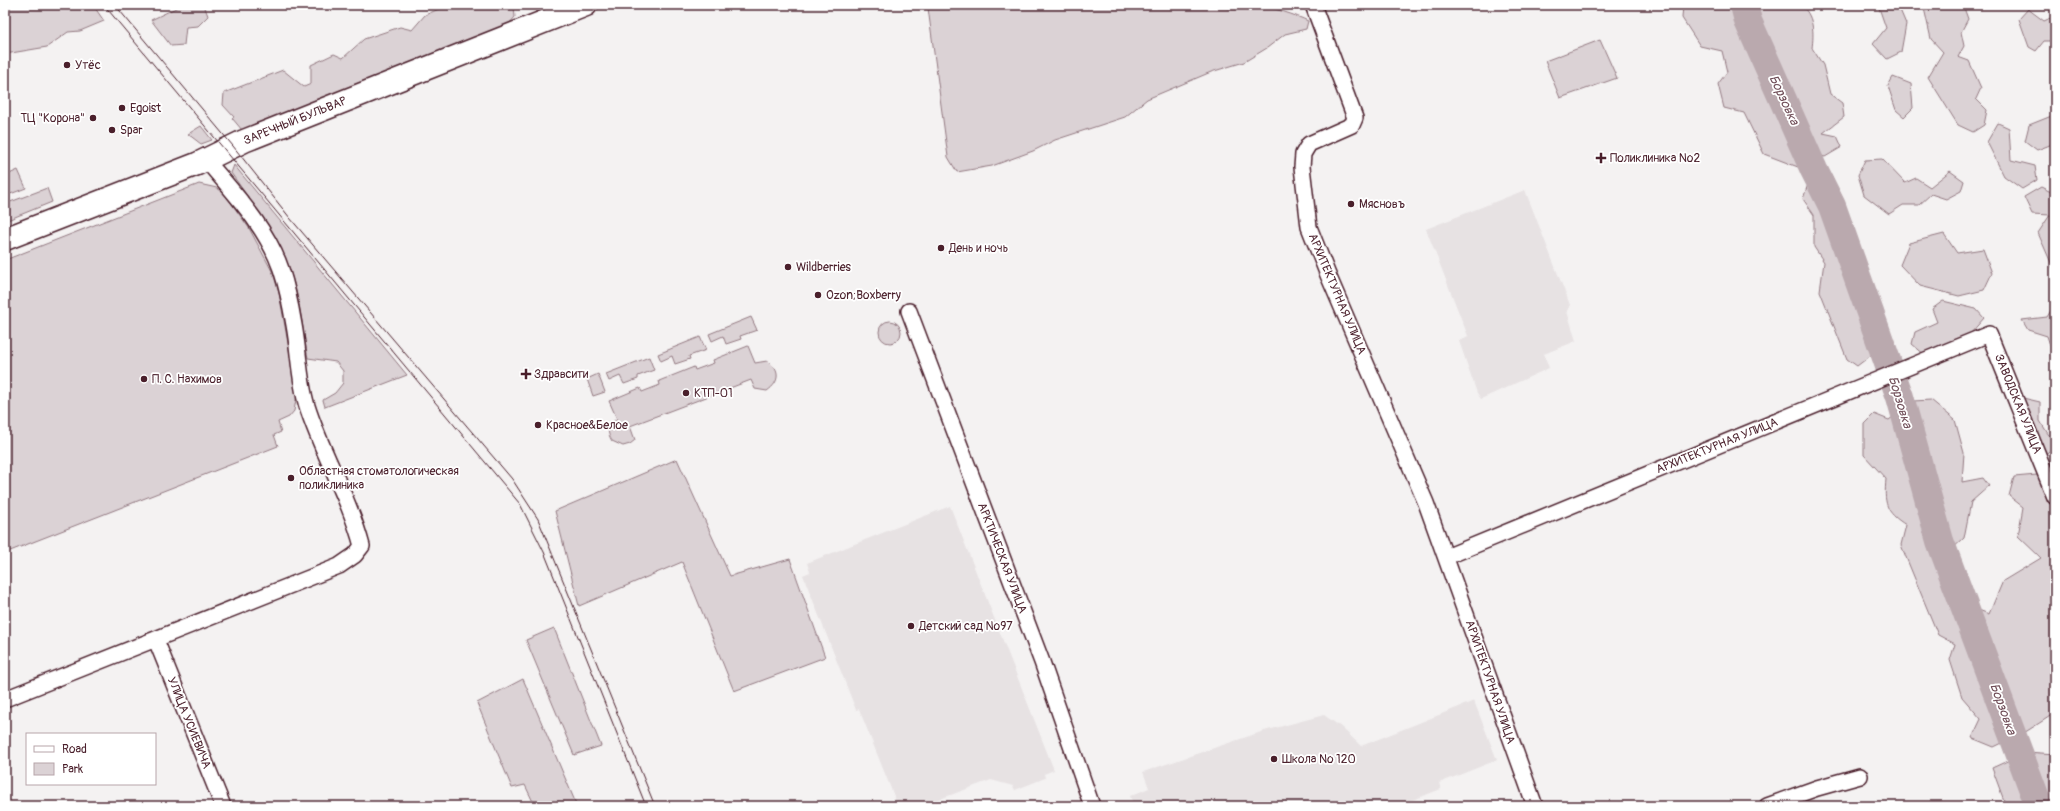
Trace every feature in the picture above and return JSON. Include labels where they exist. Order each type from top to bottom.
[{"type":"street","name":"ЗАРЕЧНЫЙ БУЛЬВАР","points":[[5,240],[206,160],[244,141],[586,5]]},
{"type":"street","name":"АРХИТЕКТУРНАЯ УЛИЦА","points":[[1313,5],[1355,118],[1352,125],[1310,144],[1303,154],[1302,167],[1309,227],[1328,275],[1404,450],[1446,557],[1535,806]]},
{"type":"street","points":[[5,699],[339,566],[355,555],[362,546],[355,518],[306,404],[298,362],[294,326],[281,269],[268,243],[246,207],[206,160]]},
{"type":"street","name":"АРКТИЧЕСКАЯ УЛИЦА","points":[[909,311],[1042,662],[1092,806]]},
{"type":"street","name":"АРХИТЕКТУРНАЯ УЛИЦА","points":[[1446,557],[1989,334]]},
{"type":"street","name":"ЗАВОДСКАЯ УЛИЦА","points":[[1989,334],[2055,497]]},
{"type":"street","name":"УЛИЦА УСИЕВИЧА","points":[[156,640],[223,806]]},
{"type":"street","points":[[1767,806],[1816,788],[1860,776]]},
{"type":"shaded area","points":[[1525,190],[1570,305],[1567,311],[1576,341],[1544,354],[1549,368],[1481,399],[1477,393],[1459,341],[1468,336],[1426,229]]},
{"type":"shaded area","points":[[950,506],[1054,770],[1044,774],[1045,778],[1015,790],[1013,786],[991,780],[921,806],[898,806],[859,709],[856,710],[803,575],[810,572],[807,563]]},
{"type":"shaded area","name":"Школа № 120","points":[[1474,701],[1497,760],[1439,783],[1441,789],[1397,806],[1134,806],[1130,796],[1149,788],[1143,772],[1264,731],[1324,715],[1341,727],[1361,746]]},
{"type":"green space","points":[[5,5],[93,5],[104,21],[80,31],[68,32],[47,47],[5,54]]},
{"type":"green space","points":[[182,5],[204,5],[208,16],[198,26],[186,27],[184,45],[171,46],[151,20]]},
{"type":"green space","points":[[448,5],[506,5],[508,10],[514,7],[515,17],[508,25],[242,130],[232,118],[234,117],[223,105],[224,93],[283,70],[304,87],[311,84],[311,65],[334,54],[343,58],[364,39],[400,27],[412,30],[425,15]]},
{"type":"green space","points":[[933,5],[1218,5],[1230,9],[1258,6],[1283,12],[1308,21],[1306,29],[1285,34],[1267,48],[1244,62],[1211,72],[1147,99],[1125,117],[1055,140],[1033,151],[992,166],[957,172],[948,157],[928,8]]},
{"type":"green space","points":[[1683,5],[1800,5],[1805,9],[1812,24],[1812,48],[1823,65],[1830,94],[1842,103],[1844,117],[1823,133],[1837,136],[1842,147],[1825,157],[1811,153],[1798,167],[1764,154],[1744,113],[1724,108],[1718,84],[1727,72],[1722,51],[1700,46],[1682,18]]},
{"type":"green space","points":[[1878,5],[1898,5],[1906,24],[1901,52],[1887,59],[1873,44],[1886,28]]},
{"type":"green space","points":[[1931,5],[1963,5],[1968,19],[1961,32],[1964,46],[1958,57],[1969,61],[1981,88],[1976,99],[1987,110],[1984,125],[1973,132],[1958,125],[1928,77],[1943,52],[1931,39],[1924,8]]},
{"type":"green space","points":[[2028,9],[2044,21],[2055,16],[2055,41],[2044,41],[2036,51],[2029,47],[2019,19]]},
{"type":"green space","points":[[1600,40],[1617,78],[1560,98],[1545,61]]},
{"type":"green space","points":[[1893,77],[1911,84],[1913,108],[1904,117],[1896,110],[1888,86]]},
{"type":"green space","points":[[2055,97],[2055,138],[2050,145],[2037,150],[2025,141],[2029,125],[2054,115],[2053,98]]},
{"type":"green space","points":[[1998,123],[2009,128],[2011,160],[2035,166],[2037,180],[2022,189],[2004,176],[1987,142]]},
{"type":"green space","points":[[201,126],[212,140],[201,144],[188,134]]},
{"type":"green space","points":[[1882,159],[1905,183],[1916,178],[1930,187],[1950,171],[1964,181],[1961,191],[1946,199],[1931,194],[1919,205],[1903,205],[1889,214],[1864,195],[1858,175],[1865,160]]},
{"type":"green space","points":[[234,165],[407,375],[325,407],[323,400],[335,393],[343,383],[343,371],[336,362],[308,358],[298,299],[288,265],[266,224],[231,173]]},
{"type":"green space","points":[[18,170],[26,188],[5,196],[5,176]]},
{"type":"green space","points":[[1811,175],[1820,176],[1834,203],[1846,264],[1861,274],[1858,292],[1875,310],[1868,333],[1874,353],[1857,366],[1847,359],[1820,291],[1824,262],[1814,247],[1814,215],[1803,199]]},
{"type":"green space","points":[[199,184],[217,188],[224,193],[249,228],[273,273],[279,293],[297,394],[294,411],[289,417],[278,422],[281,432],[274,435],[278,446],[5,553],[5,260]]},
{"type":"green space","points":[[2041,187],[2055,194],[2055,272],[2038,233],[2050,215],[2032,214],[2024,197]]},
{"type":"green space","points":[[47,188],[52,202],[5,221],[5,204]]},
{"type":"green space","points":[[1944,234],[1957,253],[1983,249],[1992,273],[1984,290],[1959,296],[1920,286],[1900,265],[1909,243]]},
{"type":"green space","points":[[1943,301],[1976,309],[1984,318],[1964,341],[1925,355],[1912,344],[1915,332],[1937,322],[1932,309]]},
{"type":"green space","points":[[2055,304],[2055,351],[2052,351],[2047,336],[2028,330],[2022,320],[2047,317]]},
{"type":"green space","points":[[751,317],[757,330],[740,336],[741,339],[726,344],[723,336],[712,341],[709,334]]},
{"type":"green space","points":[[890,321],[898,324],[901,332],[898,340],[890,343],[882,340],[879,332],[882,324]]},
{"type":"green space","points":[[700,337],[706,350],[689,356],[690,359],[675,364],[672,356],[661,361],[658,354]]},
{"type":"green space","points":[[748,346],[755,363],[767,361],[775,368],[777,372],[774,384],[767,391],[755,389],[751,380],[630,426],[635,440],[630,444],[623,446],[612,441],[608,428],[611,423],[617,419],[609,401],[640,388],[642,392],[660,385],[659,381],[694,367],[695,370],[714,363],[713,360]]},
{"type":"green space","points":[[649,357],[654,370],[638,376],[638,379],[624,384],[620,376],[609,381],[606,374]]},
{"type":"green space","points":[[598,374],[605,392],[593,396],[587,379]]},
{"type":"green space","points":[[2023,398],[2040,402],[2040,421],[2055,445],[2044,456],[2016,412]]},
{"type":"green space","points":[[1931,400],[1955,420],[1964,453],[1962,482],[1983,478],[1989,486],[1971,502],[1964,538],[1950,551],[1971,607],[1989,614],[2003,581],[2041,558],[2018,536],[2023,507],[2009,496],[2014,477],[2037,475],[2055,478],[2055,713],[2027,731],[1994,747],[1972,738],[1981,719],[1962,697],[1950,660],[1955,644],[1938,635],[1901,545],[1906,525],[1894,516],[1887,506],[1885,494],[1886,479],[1864,455],[1864,424],[1874,414],[1889,420],[1913,401]]},
{"type":"green space","points":[[677,459],[730,576],[790,559],[825,657],[734,691],[682,562],[579,606],[555,511]]},
{"type":"green space","points":[[554,628],[601,746],[574,755],[526,640]]},
{"type":"green space","points":[[523,679],[577,806],[535,806],[525,785],[512,788],[477,703]]},
{"type":"green space","points":[[2027,752],[2055,754],[2055,806],[2006,806],[1992,768]]},
{"type":"waterway","name":"Борзовка","points":[[1744,5],[1748,21],[1814,170],[1832,206],[1900,397],[1940,541],[2039,806]]},
{"type":"tram line","points":[[104,5],[520,504],[544,552],[646,806]]},
{"type":"tram line","points":[[115,5],[233,146],[290,218],[512,479],[538,519],[655,806]]},
{"type":"place","name":"Утёс","points":[[67,65]]},
{"type":"place","name":"Egoist","points":[[122,108]]},
{"type":"place","name":"ТЦ \"Корона\"","points":[[93,118]]},
{"type":"place","name":"Spar","points":[[112,130]]},
{"type":"place","name":"Поликлиника №2","points":[[1601,158]]},
{"type":"place","name":"Мясновъ","points":[[1351,204]]},
{"type":"place","name":"День и ночь","points":[[941,248]]},
{"type":"place","name":"Wildberries","points":[[788,267]]},
{"type":"place","name":"Ozon;Boxberry","points":[[818,295]]},
{"type":"place","name":"Здравсити","points":[[526,374]]},
{"type":"place","name":"П. С. Нахимов","points":[[144,379]]},
{"type":"place","name":"КТП-01","points":[[686,393]]},
{"type":"place","name":"Красное&Белое","points":[[538,425]]},
{"type":"place","name":"Областная стоматологическая поликлиника","points":[[291,478]]},
{"type":"place","name":"Детский сад №97","points":[[911,626]]},
{"type":"place","name":"Школа № 120","points":[[1274,759]]}]
